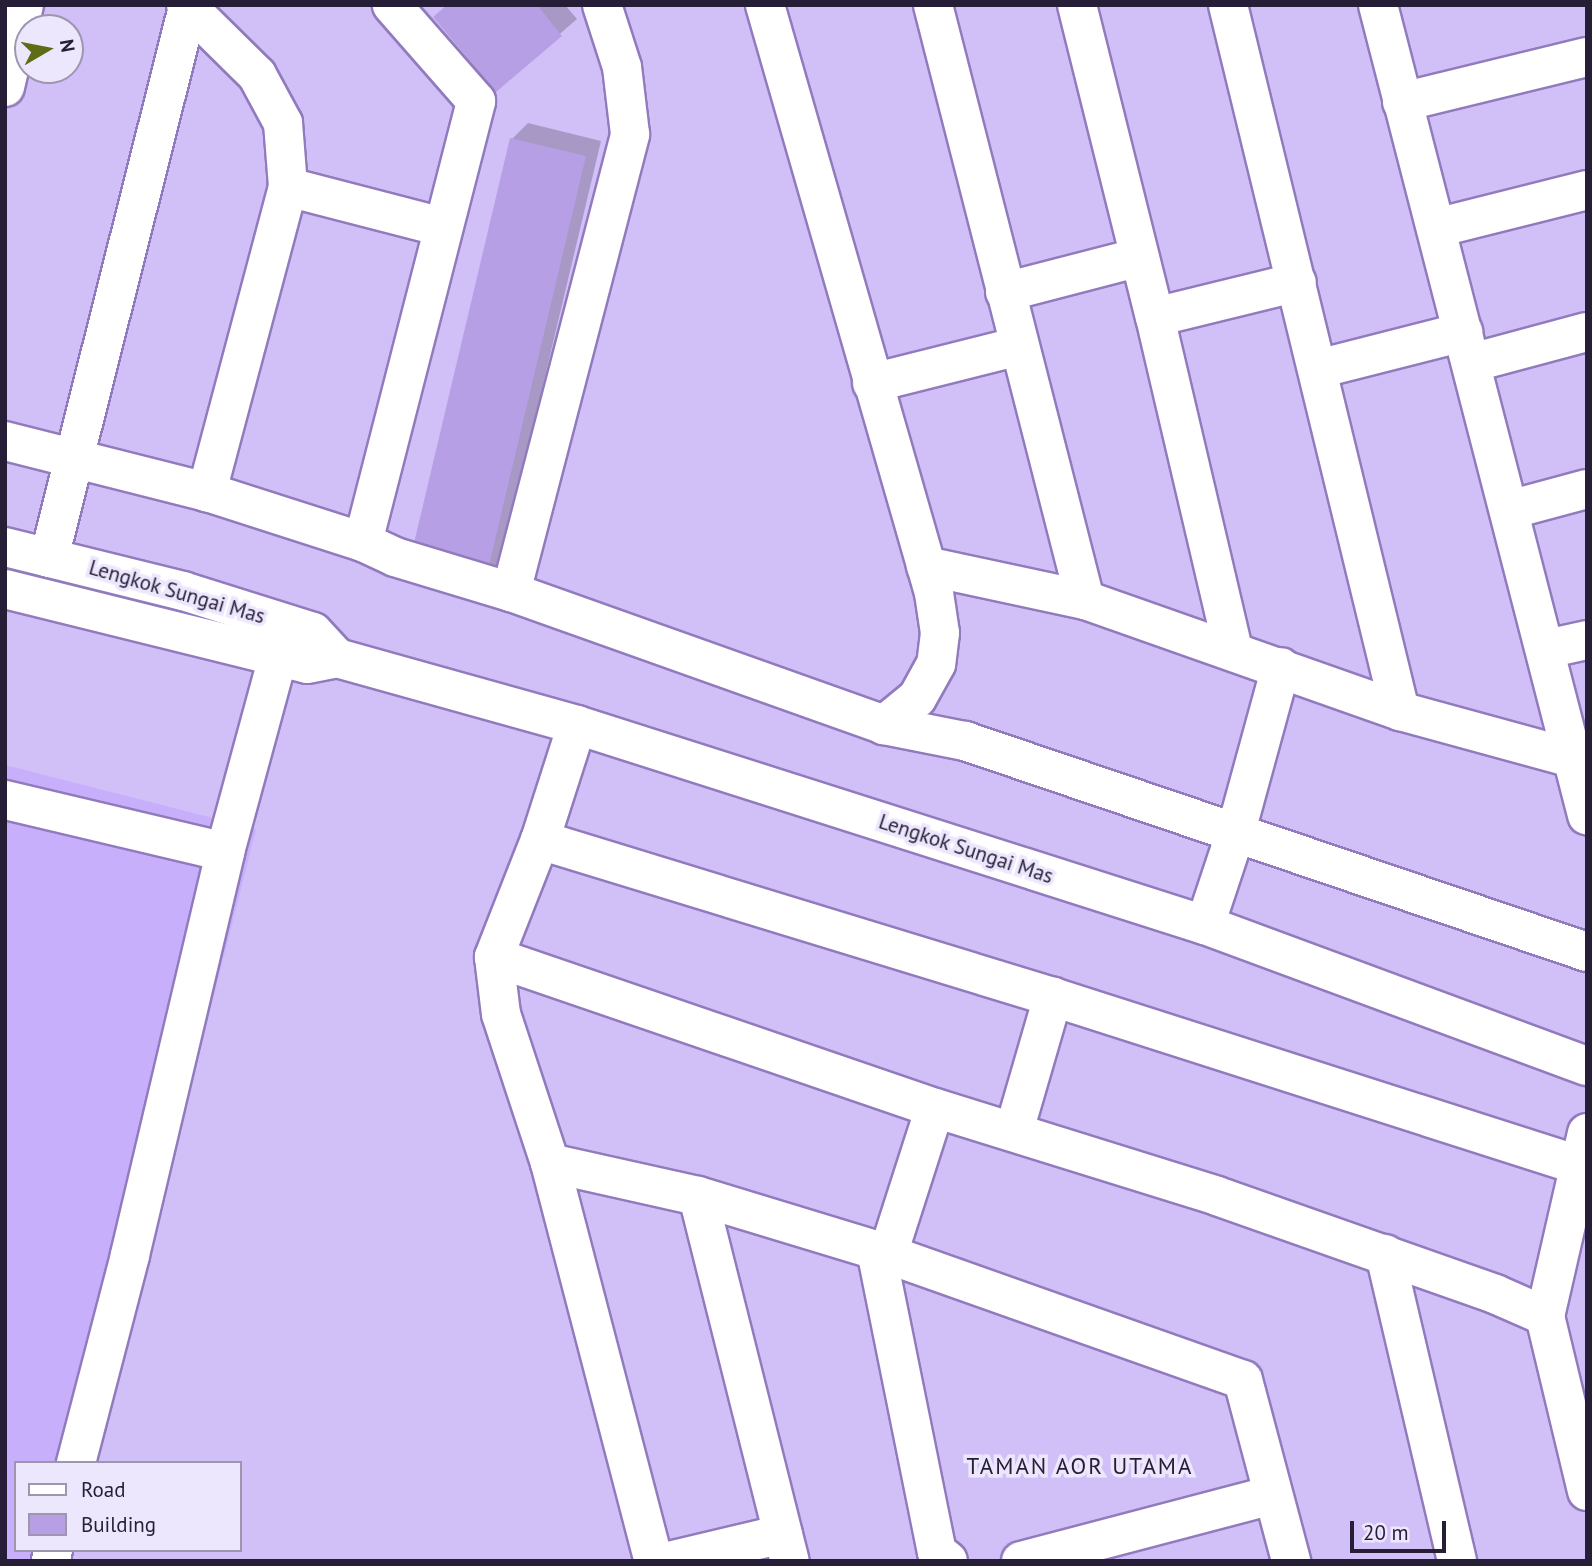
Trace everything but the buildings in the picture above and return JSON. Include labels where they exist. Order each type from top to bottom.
[{"type":"street","points":[[5,87],[24,5]]},
{"type":"street","points":[[363,542],[476,101],[392,5]]},
{"type":"street","points":[[511,592],[630,134],[622,67],[602,5]]},
{"type":"street","points":[[765,5],[926,566],[940,633],[936,664],[916,698],[884,725]]},
{"type":"street","points":[[933,5],[1085,600]]},
{"type":"street","points":[[1077,5],[1156,317],[1233,649]]},
{"type":"street","points":[[1228,5],[1401,710]]},
{"type":"street","points":[[1378,5],[1587,815]]},
{"type":"street","points":[[187,6],[257,75],[283,123],[288,187],[207,492]]},
{"type":"street","points":[[49,558],[187,6]]},
{"type":"street","points":[[1402,102],[1587,57]]},
{"type":"street","points":[[288,187],[443,227]]},
{"type":"street","points":[[1436,228],[1587,190]]},
{"type":"street","points":[[1005,292],[1140,257]]},
{"type":"street","points":[[1156,317],[1297,282]]},
{"type":"street","points":[[1318,369],[1587,332]]},
{"type":"street","points":[[872,383],[1019,346]]},
{"type":"street","points":[[5,441],[207,492],[363,542],[395,557],[511,592],[884,725],[965,741],[1587,953]]},
{"type":"street","points":[[1509,510],[1587,489]]},
{"type":"street","name":"Lengkok Sungai Mas","points":[[5,547],[183,591],[283,641]]},
{"type":"street","points":[[926,566],[1085,600],[1233,649],[1401,710],[1572,758]]},
{"type":"street","name":"Lengkok Sungai Mas","points":[[5,589],[283,641],[313,632],[337,658],[577,725],[1205,925],[1587,1066]]},
{"type":"street","points":[[1546,649],[1587,640]]},
{"type":"street","points":[[77,1461],[130,1255],[225,852],[283,641]]},
{"type":"street","points":[[1205,925],[1235,835],[1281,667]]},
{"type":"street","points":[[577,725],[540,840],[494,957],[501,1014],[550,1163],[654,1561]]},
{"type":"street","points":[[5,800],[225,852]]},
{"type":"street","points":[[540,840],[1052,997],[1583,1149],[1545,1316],[1587,1490]]},
{"type":"street","points":[[494,957],[935,1108],[1014,1131],[1385,1254],[1495,1294],[1545,1316]]},
{"type":"street","points":[[1014,1131],[1052,997]]},
{"type":"street","points":[[935,1108],[882,1252],[937,1552],[948,1561]]},
{"type":"street","points":[[550,1163],[698,1196],[882,1252],[1243,1380],[1291,1561]]},
{"type":"street","points":[[669,1561],[787,1548],[698,1196]]},
{"type":"street","points":[[1385,1254],[1457,1561]]},
{"type":"street","points":[[1021,1561],[1272,1495]]},
{"type":"shaded area","points":[[5,765],[256,829],[97,1461],[14,1461],[14,1552],[73,1552],[71,1561],[5,1561]]},
{"type":"district","name":"TAMAN AOR UTAMA","points":[[1080,1466]]}]
